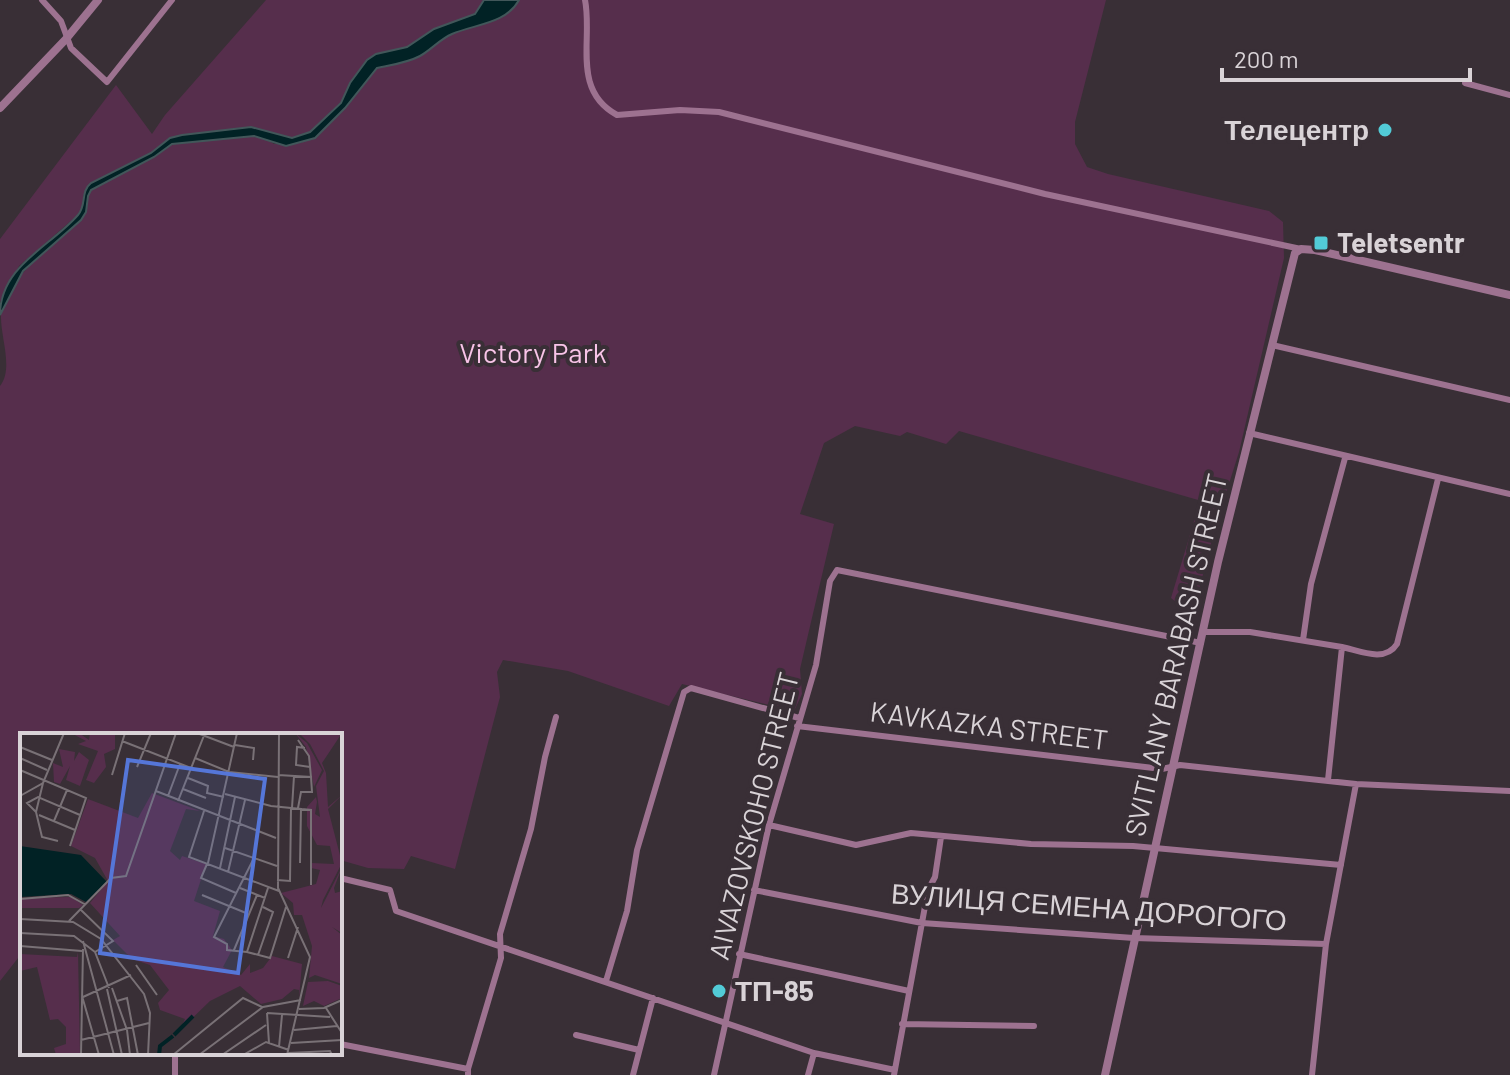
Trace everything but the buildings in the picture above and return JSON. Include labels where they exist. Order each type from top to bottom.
[{"type":"street","points":[[42,0],[61,21],[71,48],[107,82],[172,0]]},
{"type":"street","points":[[0,108],[66,39],[98,0]]},
{"type":"street","points":[[585,0],[585,48],[591,84],[598,98],[617,115],[680,110],[719,112],[1014,187],[1510,295]]},
{"type":"street","points":[[1465,83],[1510,95]]},
{"type":"street","name":"SVITLANY BARABASH STREET","points":[[1105,1075],[1249,433],[1292,260],[1301,249]]},
{"type":"street","points":[[1272,345],[1510,400]]},
{"type":"street","points":[[1249,433],[1345,458],[1510,494]]},
{"type":"street","points":[[1303,640],[1311,584],[1345,458]]},
{"type":"street","points":[[1203,632],[1250,632],[1385,655],[1392,651],[1397,644],[1438,479]]},
{"type":"street","name":"AIVAZOVSKOHO STREET","points":[[714,1075],[769,825],[816,665],[830,581],[837,570],[1201,643]]},
{"type":"street","points":[[1328,780],[1342,647]]},
{"type":"street","points":[[606,981],[627,911],[637,850],[684,692],[691,688],[799,718]]},
{"type":"street","points":[[342,1044],[468,1072],[501,958],[500,934],[531,829],[556,717]]},
{"type":"street","name":"KAVKAZKA STREET","points":[[797,726],[1162,769],[1180,765],[1356,784],[1510,791]]},
{"type":"street","points":[[1312,1075],[1326,944],[1356,784]]},
{"type":"street","points":[[769,825],[856,845],[911,833],[1031,844],[1133,846],[1341,865]]},
{"type":"street","points":[[342,878],[390,890],[396,911],[441,927],[726,1022],[732,1027],[814,1053],[894,1072],[941,837]]},
{"type":"street","name":"ВУЛИЦЯ СЕМЕНА ДОРОГОГО","points":[[754,890],[922,923],[1134,938],[1326,944]]},
{"type":"street","points":[[739,954],[909,991]]},
{"type":"street","points":[[633,1075],[653,998]]},
{"type":"street","points":[[902,1024],[1034,1026]]},
{"type":"street","points":[[576,1035],[639,1050]]},
{"type":"street","points":[[808,1075],[814,1053]]},
{"type":"green space","points":[[266,0],[484,0],[475,14],[434,29],[407,47],[376,54],[350,83],[341,103],[310,132],[292,138],[251,127],[170,138],[151,153],[91,183],[83,196],[80,213],[19,266],[0,302],[0,239],[116,85],[152,134],[165,115]]},
{"type":"green space","name":"Victory Park","points":[[519,0],[1106,0],[1075,122],[1075,144],[1087,167],[1269,211],[1283,222],[1284,258],[1239,452],[1219,506],[959,431],[946,444],[907,432],[900,436],[855,426],[824,443],[800,514],[834,524],[800,669],[802,694],[794,711],[682,684],[669,706],[568,671],[503,660],[497,672],[500,697],[455,869],[411,856],[404,869],[368,868],[342,861],[342,733],[20,733],[20,956],[0,981],[0,386],[6,370],[1,314],[6,299],[34,261],[81,220],[91,190],[154,157],[172,144],[242,136],[264,138],[274,144],[301,143],[345,108],[377,68],[415,58],[452,34],[498,19]]},
{"type":"green space","points":[[1205,505],[1220,509],[1194,609],[1181,606],[1171,598],[1198,508]]},
{"type":"water","points":[[484,0],[519,0],[498,19],[452,34],[415,58],[377,68],[345,108],[315,138],[286,146],[254,136],[172,144],[154,157],[91,190],[81,220],[23,271],[0,315],[8,283],[28,259],[78,215],[91,183],[151,153],[170,138],[182,135],[251,127],[292,138],[310,132],[341,103],[350,83],[367,60],[376,54],[407,47],[434,29],[475,14]]},
{"type":"place","name":"Телецентр","points":[[1385,130]]},
{"type":"place","name":"Teletsentr","points":[[1321,243]]},
{"type":"place","name":"ТП-85","points":[[719,991]]}]
